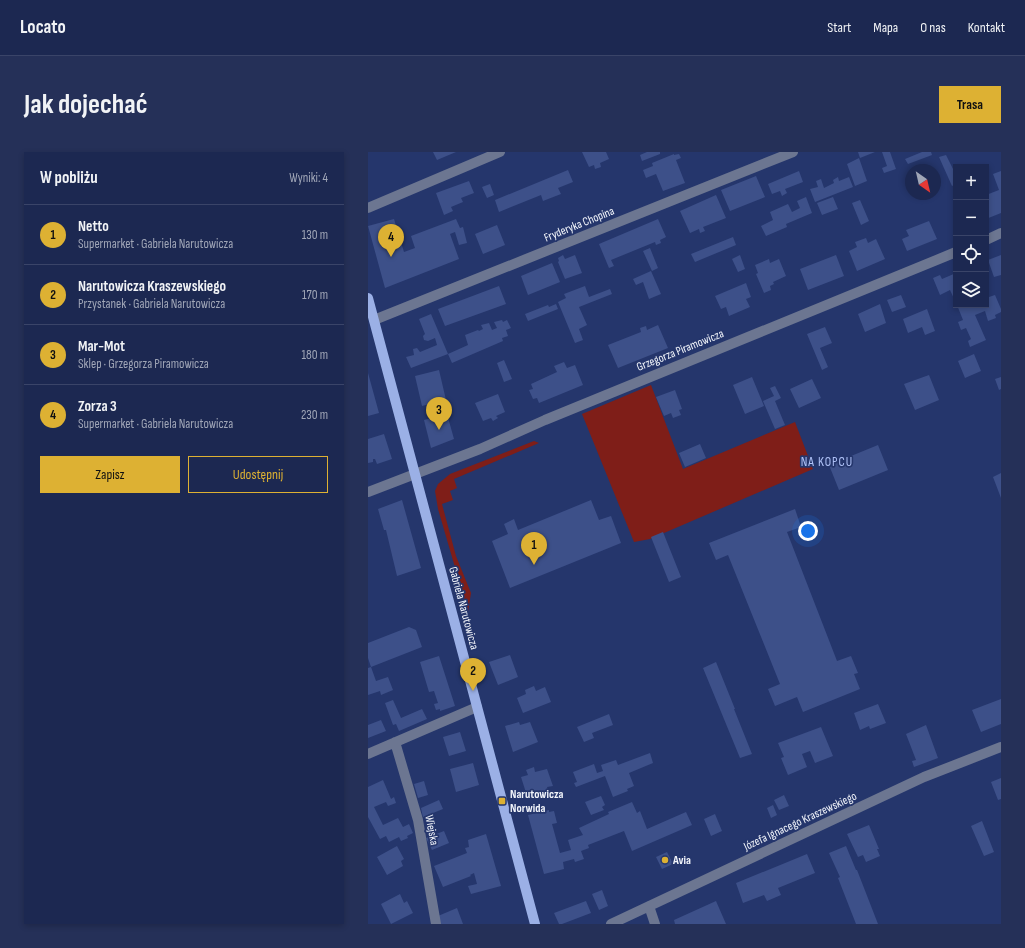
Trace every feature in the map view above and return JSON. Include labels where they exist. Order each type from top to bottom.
[{"type":"main road","name":"Gabriela Narutowicza","points":[[368,298],[535,924]]},
{"type":"street","points":[[368,208],[500,152]]},
{"type":"street","name":"Fryderyka Chopina","points":[[374,320],[793,152]]},
{"type":"street","points":[[989,239],[1001,234]]},
{"type":"street","name":"Grzegorza Piramowicza","points":[[368,492],[480,449],[545,420],[953,253]]},
{"type":"street","points":[[368,754],[477,707]]},
{"type":"street","name":"Wiejska","points":[[395,742],[418,820],[436,924]]},
{"type":"street","name":"Józefa Ignacego Kraszewskiego","points":[[611,924],[924,777],[1001,746]]},
{"type":"street","points":[[649,906],[655,924]]},
{"type":"shaded area","points":[[651,385],[683,469],[795,422],[813,469],[650,539],[634,542],[582,414]]},
{"type":"shaded area","points":[[534,441],[539,443],[454,479],[457,488],[450,491],[453,500],[442,504],[456,556],[471,593],[468,612],[438,509],[435,491],[438,484],[450,474]]},
{"type":"building","points":[[433,152],[456,152],[437,160]]},
{"type":"building","points":[[582,152],[606,152],[609,159],[600,163],[601,167],[595,169],[594,165],[589,167]]},
{"type":"building","points":[[647,152],[660,152],[660,154],[642,161],[640,155]]},
{"type":"building","points":[[858,152],[875,152],[860,158]]},
{"type":"building","points":[[882,152],[890,152],[896,169],[884,173],[882,168],[887,166]]},
{"type":"building","points":[[922,152],[931,152],[932,155],[908,164],[905,159]]},
{"type":"building","points":[[674,154],[679,154],[681,158],[676,160],[685,183],[663,191],[656,174],[646,178],[643,170],[653,166],[652,163]]},
{"type":"building","points":[[946,155],[953,169],[952,186],[939,157]]},
{"type":"building","points":[[859,158],[867,181],[855,186],[847,164]]},
{"type":"building","points":[[568,170],[573,182],[558,188],[561,194],[543,201],[541,195],[499,212],[495,200]]},
{"type":"building","points":[[799,171],[803,182],[785,189],[787,193],[782,196],[780,191],[772,194],[768,184]]},
{"type":"building","points":[[1001,171],[1001,213],[989,218],[989,194],[999,190],[993,174]]},
{"type":"building","points":[[756,176],[765,197],[730,211],[721,190]]},
{"type":"building","points":[[838,177],[839,181],[849,177],[853,187],[815,202],[810,189],[818,187],[816,181],[821,179],[824,188],[834,183],[833,180]]},
{"type":"building","points":[[469,181],[474,193],[461,198],[463,202],[451,207],[453,211],[444,215],[436,193]]},
{"type":"building","points":[[490,184],[494,195],[487,198],[482,187]]},
{"type":"building","points":[[716,195],[726,218],[703,227],[705,231],[700,233],[699,229],[690,233],[680,211]]},
{"type":"building","points":[[806,197],[812,213],[786,224],[787,227],[766,236],[761,226],[773,220],[770,212],[788,204],[792,212],[800,208],[797,201]]},
{"type":"building","points":[[833,197],[838,209],[822,215],[817,203]]},
{"type":"building","points":[[860,200],[869,221],[861,225],[852,203]]},
{"type":"building","points":[[394,219],[404,252],[415,248],[411,236],[456,219],[460,228],[463,227],[467,243],[459,245],[455,232],[450,234],[459,259],[385,288],[368,226]]},
{"type":"building","points":[[658,219],[666,237],[660,240],[661,243],[656,245],[655,242],[611,260],[614,266],[609,268],[599,244]]},
{"type":"building","points":[[929,221],[937,239],[907,251],[902,239],[909,236],[906,230]]},
{"type":"building","points":[[497,225],[505,245],[483,254],[475,234]]},
{"type":"building","points":[[733,237],[736,245],[695,262],[691,254]]},
{"type":"building","points":[[866,238],[868,243],[876,239],[885,259],[857,271],[849,251],[857,247],[855,242]]},
{"type":"building","points":[[650,248],[658,268],[652,271],[643,251]]},
{"type":"building","points":[[563,255],[565,259],[575,255],[582,273],[565,279],[558,262],[558,258]]},
{"type":"building","points":[[740,255],[745,269],[738,272],[732,259]]},
{"type":"building","points":[[836,255],[844,276],[808,290],[800,269]]},
{"type":"building","points":[[1001,255],[1001,275],[994,277],[989,260]]},
{"type":"building","points":[[769,259],[770,263],[779,259],[786,276],[773,282],[774,284],[770,286],[771,290],[764,293],[756,274],[758,273],[755,265]]},
{"type":"building","points":[[552,263],[560,282],[528,295],[521,276]]},
{"type":"building","points":[[651,271],[661,294],[649,299],[643,282],[636,285],[633,279]]},
{"type":"building","points":[[953,274],[953,296],[950,290],[940,295],[933,278],[940,275],[942,279]]},
{"type":"building","points":[[746,283],[751,297],[746,299],[750,307],[729,316],[726,307],[721,309],[715,296]]},
{"type":"building","points":[[499,286],[506,304],[445,326],[438,309]]},
{"type":"building","points":[[585,286],[589,297],[610,289],[612,294],[579,307],[587,325],[579,329],[583,340],[575,343],[558,302],[566,298],[564,294]]},
{"type":"building","points":[[901,295],[906,307],[892,312],[887,300]]},
{"type":"building","points":[[995,295],[1001,312],[995,315],[996,318],[988,321],[985,311],[975,315],[986,340],[970,347],[968,341],[971,339],[966,328],[961,330],[958,322],[963,320],[958,308],[989,308],[989,297]]},
{"type":"building","points":[[556,304],[558,309],[528,321],[525,314],[548,305],[549,307]]},
{"type":"building","points":[[880,304],[886,323],[865,332],[858,314]]},
{"type":"building","points":[[927,309],[935,331],[925,335],[922,327],[908,333],[903,319]]},
{"type":"building","points":[[431,314],[448,354],[411,368],[406,357],[414,355],[413,349],[417,348],[420,352],[437,345],[435,338],[428,341],[424,340],[423,336],[425,334],[419,319]]},
{"type":"building","points":[[502,320],[503,322],[507,320],[511,328],[506,330],[508,336],[502,338],[503,341],[452,363],[448,354],[468,345],[465,335],[483,329],[481,325],[489,323],[492,330],[497,328],[494,322]]},
{"type":"building","points":[[658,325],[668,348],[618,368],[608,345],[641,332],[640,328],[646,326],[647,330]]},
{"type":"building","points":[[825,327],[832,343],[820,348],[828,367],[822,370],[807,334]]},
{"type":"building","points":[[974,354],[981,371],[965,378],[958,361]]},
{"type":"building","points":[[504,360],[512,379],[504,382],[497,363]]},
{"type":"building","points":[[564,362],[567,368],[575,365],[583,385],[539,403],[537,398],[533,399],[529,390],[533,389],[531,384],[557,372],[554,366]]},
{"type":"building","points":[[439,370],[446,400],[422,406],[415,376]]},
{"type":"building","points":[[368,373],[379,413],[368,416]]},
{"type":"building","points":[[929,375],[939,400],[915,410],[904,384]]},
{"type":"building","points":[[752,377],[764,406],[745,414],[733,385]]},
{"type":"building","points":[[1001,377],[1001,389],[999,390],[995,379]]},
{"type":"building","points":[[812,379],[821,398],[799,408],[790,389]]},
{"type":"building","points":[[775,386],[781,398],[775,401],[785,425],[775,429],[763,401],[774,396],[770,388]]},
{"type":"building","points":[[675,390],[682,409],[679,410],[681,415],[673,418],[671,413],[664,416],[656,397]]},
{"type":"building","points":[[498,394],[505,412],[496,416],[498,418],[493,421],[491,418],[483,421],[475,403]]},
{"type":"building","points":[[447,414],[454,439],[431,448],[424,420]]},
{"type":"building","points":[[384,434],[392,459],[377,464],[375,459],[373,459],[373,462],[368,463],[368,439]]},
{"type":"building","points":[[700,444],[706,458],[685,467],[679,453]]},
{"type":"building","points":[[878,445],[888,470],[839,490],[829,465]]},
{"type":"building","points":[[1001,473],[1001,498],[993,477]]},
{"type":"building","points":[[402,500],[421,568],[397,576],[386,530],[384,530],[378,509]]},
{"type":"building","points":[[591,500],[599,520],[611,516],[621,543],[510,588],[492,541],[508,534],[504,524],[514,519],[518,530]]},
{"type":"building","points":[[795,509],[801,527],[787,532],[837,661],[851,656],[858,673],[854,674],[860,689],[803,712],[797,697],[775,706],[768,689],[780,684],[728,555],[716,560],[709,543]]},
{"type":"building","points":[[663,532],[681,577],[669,582],[651,537]]},
{"type":"building","points":[[409,627],[416,630],[422,647],[371,667],[368,658],[368,643]]},
{"type":"building","points":[[510,655],[518,677],[498,685],[489,662]]},
{"type":"building","points":[[439,656],[455,706],[440,711],[440,709],[436,710],[434,704],[438,703],[434,691],[429,692],[420,662]]},
{"type":"building","points":[[716,662],[752,754],[740,758],[703,668]]},
{"type":"building","points":[[371,667],[376,681],[388,677],[393,690],[381,695],[380,691],[368,695],[368,668]]},
{"type":"building","points":[[534,686],[536,691],[545,687],[551,702],[523,713],[517,698],[526,694],[525,690]]},
{"type":"building","points":[[1001,699],[1001,724],[981,732],[972,710]]},
{"type":"building","points":[[393,700],[401,718],[422,709],[427,719],[399,731],[396,724],[393,725],[385,703]]},
{"type":"building","points":[[878,704],[886,723],[870,729],[869,726],[860,730],[854,713]]},
{"type":"building","points":[[609,714],[613,725],[592,733],[594,738],[584,742],[577,727]]},
{"type":"building","points":[[381,720],[386,731],[368,738],[368,725]]},
{"type":"building","points":[[519,722],[520,725],[530,722],[538,742],[513,752],[505,726]]},
{"type":"building","points":[[926,725],[938,758],[914,767],[912,761],[916,760],[906,734]]},
{"type":"building","points":[[821,727],[833,756],[815,763],[810,751],[802,754],[807,767],[788,775],[781,758],[784,757],[778,743]]},
{"type":"building","points":[[460,732],[466,751],[449,756],[443,737]]},
{"type":"building","points":[[650,753],[653,763],[629,773],[634,786],[627,789],[628,791],[613,797],[605,776],[576,787],[574,783],[577,782],[573,772],[594,764],[597,773],[603,771],[601,765],[616,760],[618,765]]},
{"type":"building","points":[[473,763],[479,785],[456,792],[450,769]]},
{"type":"building","points":[[534,767],[535,772],[547,769],[553,786],[547,787],[549,793],[528,799],[521,777],[528,775],[526,770]]},
{"type":"building","points":[[1001,778],[1001,799],[998,800],[991,782]]},
{"type":"building","points":[[383,780],[391,799],[394,797],[396,803],[388,806],[386,802],[374,807],[383,825],[398,818],[403,827],[409,824],[413,833],[407,836],[408,838],[401,841],[399,837],[389,842],[386,836],[380,839],[368,817],[368,787]]},
{"type":"building","points":[[424,781],[428,795],[418,798],[414,784]]},
{"type":"building","points":[[784,795],[789,806],[779,810],[774,800]]},
{"type":"building","points":[[601,796],[605,805],[602,807],[604,810],[591,815],[585,802]]},
{"type":"building","points":[[439,800],[443,809],[423,817],[421,808]]},
{"type":"building","points":[[632,802],[637,813],[640,811],[647,829],[686,812],[692,825],[632,851],[624,831],[588,845],[589,848],[581,851],[584,859],[575,862],[574,859],[563,862],[564,869],[544,874],[528,815],[549,810],[549,812],[554,811],[557,823],[552,824],[560,853],[571,850],[568,840],[583,835],[579,828],[609,814],[608,812]]},
{"type":"building","points":[[773,805],[777,815],[771,818],[767,808]]},
{"type":"building","points":[[715,814],[722,831],[711,836],[704,819]]},
{"type":"building","points":[[982,821],[994,852],[984,856],[971,826]]},
{"type":"building","points":[[869,825],[879,849],[877,849],[880,856],[866,862],[863,855],[858,857],[847,834]]},
{"type":"building","points":[[444,831],[449,843],[432,850],[426,838]]},
{"type":"building","points":[[486,834],[501,886],[471,894],[468,886],[477,884],[474,873],[470,875],[471,876],[443,887],[434,866],[467,853],[465,848],[469,847],[468,840]]},
{"type":"building","points":[[397,846],[404,859],[401,861],[403,866],[387,875],[377,857]]},
{"type":"building","points":[[846,846],[878,924],[856,924],[838,878],[840,877],[829,853]]},
{"type":"building","points":[[667,852],[673,864],[662,869],[656,857]]},
{"type":"building","points":[[807,854],[815,873],[778,888],[781,895],[767,901],[764,895],[743,903],[736,883]]},
{"type":"building","points":[[602,890],[608,906],[599,910],[592,894]]},
{"type":"building","points":[[400,894],[404,903],[407,901],[413,913],[391,924],[381,904]]},
{"type":"building","points":[[586,901],[591,913],[559,924],[554,913]]},
{"type":"building","points":[[716,901],[726,924],[675,924],[674,920]]},
{"type":"building","points":[[457,908],[463,924],[439,924],[438,916]]},
{"type":"place","name":"Zorza 3","points":[[391,257]]},
{"type":"place","name":"Mar-Mot","points":[[439,430]]},
{"type":"place","name":"Netto","points":[[534,565]]},
{"type":"place","name":"Narutowicza Kraszewskiego","points":[[473,691]]},
{"type":"place","name":"Narutowicza Norwida","points":[[502,801]]},
{"type":"place","name":"Avia","points":[[665,860]]},
{"type":"district","name":"NA KOPCU","points":[[827,461]]}]
